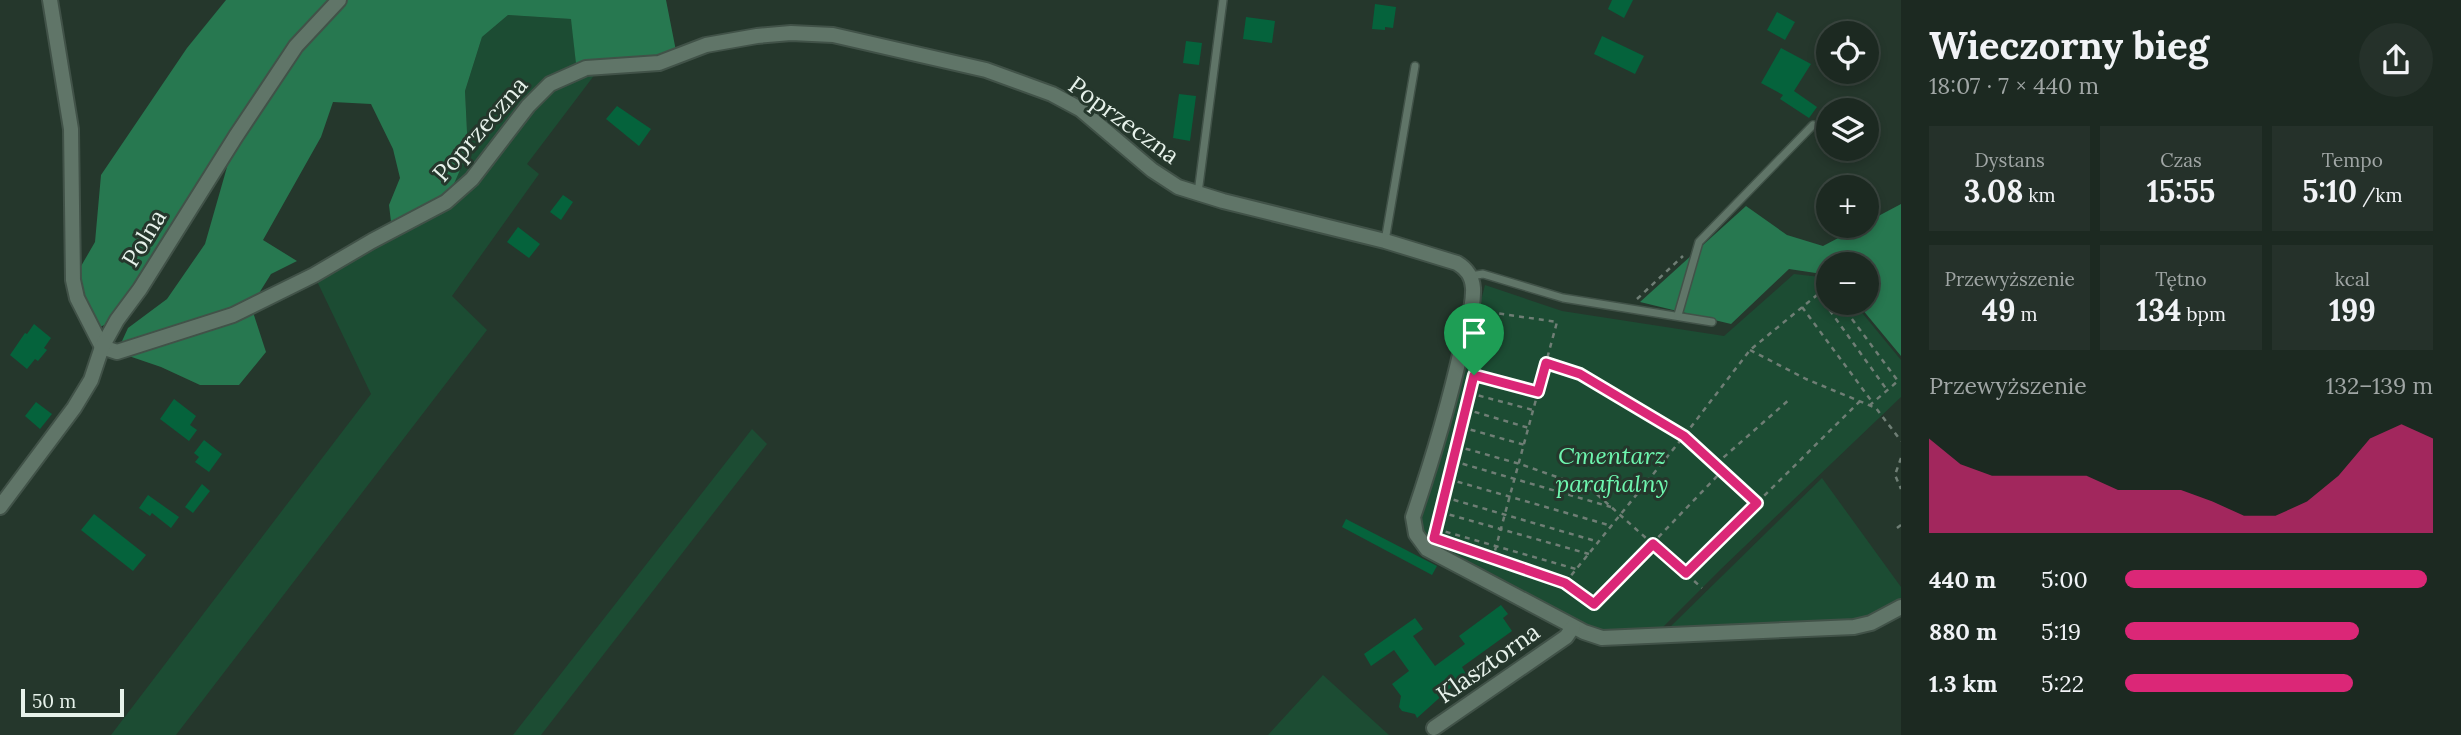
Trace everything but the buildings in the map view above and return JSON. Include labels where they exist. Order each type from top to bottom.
[{"type":"street","points":[[50,0],[71,130],[73,280],[77,298],[102,347]]},
{"type":"street","name":"Polna","points":[[0,507],[74,408],[91,380],[102,347],[117,320],[140,289],[236,136],[289,57],[339,0]]},
{"type":"street","name":"Poprzeczna","points":[[102,347],[117,352],[233,315],[314,275],[446,202],[472,179],[527,106],[550,84],[586,68],[659,63],[706,45],[790,33],[833,35],[986,70],[1052,94],[1080,109],[1152,170],[1178,187],[1385,241],[1457,263],[1471,276]]},
{"type":"street","points":[[1471,276],[1472,309],[1450,400],[1413,517],[1419,542],[1427,549],[1573,627],[1602,638],[1854,627],[1871,623],[1901,607]]},
{"type":"street","name":"Klasztorna","points":[[1430,732],[1566,637],[1573,627]]},
{"type":"lane","points":[[1198,193],[1223,0]]},
{"type":"lane","points":[[1385,241],[1415,66]]},
{"type":"lane","points":[[1678,315],[1699,242],[1813,125]]},
{"type":"lane","points":[[1471,276],[1483,274],[1563,298],[1712,322]]},
{"type":"path","points":[[1629,307],[1699,242]]},
{"type":"path","points":[[1565,583],[1684,436],[1749,350],[1816,296]]},
{"type":"path","points":[[1802,307],[1901,441]]},
{"type":"path","points":[[1434,538],[1489,312],[1557,323],[1493,558]]},
{"type":"path","points":[[1833,315],[1887,390]]},
{"type":"path","points":[[1849,315],[1898,381],[1872,404]]},
{"type":"path","points":[[1749,350],[1806,379],[1872,404]]},
{"type":"path","points":[[1546,363],[1580,374],[1684,436],[1757,503]]},
{"type":"path","points":[[1474,375],[1538,392]]},
{"type":"path","points":[[1469,393],[1534,410]]},
{"type":"path","points":[[1716,464],[1791,398]]},
{"type":"path","points":[[1686,573],[1860,401]]},
{"type":"path","points":[[1465,409],[1529,428]]},
{"type":"path","points":[[1461,427],[1525,445]]},
{"type":"path","points":[[1456,446],[1520,464],[1591,489],[1702,588]]},
{"type":"path","points":[[1901,458],[1895,475],[1901,489]]},
{"type":"path","points":[[1452,461],[1612,507]]},
{"type":"path","points":[[1445,542],[1565,583],[1594,604],[1723,470]]},
{"type":"path","points":[[1448,479],[1612,526]]},
{"type":"path","points":[[1444,496],[1599,541]]},
{"type":"path","points":[[1440,512],[1588,554]]},
{"type":"path","points":[[1897,528],[1901,525]]},
{"type":"path","points":[[1436,528],[1576,569]]},
{"type":"green space","points":[[226,0],[666,0],[677,56],[631,66],[576,64],[571,19],[508,15],[482,37],[465,91],[468,152],[446,202],[392,230],[389,205],[400,178],[393,149],[371,104],[333,102],[321,137],[263,240],[297,261],[271,274],[251,306],[266,352],[239,385],[200,385],[161,367],[117,352],[128,328],[167,299],[205,244],[235,139],[117,320],[92,330],[73,280],[95,242],[101,175],[187,48]]},
{"type":"green space","points":[[508,15],[572,19],[576,64],[602,65],[527,164],[539,174],[452,296],[487,330],[176,735],[111,735],[371,394],[314,275],[446,202],[468,152],[465,91],[482,37]]},
{"type":"green space","points":[[1901,204],[1901,356],[1867,315],[1879,315],[1879,252],[1816,252],[1816,273],[1789,269],[1731,324],[1640,302],[1746,206],[1787,235],[1823,246],[1838,238],[1879,238],[1879,216]]},
{"type":"green space","name":"Cmentarz parafialny","points":[[1794,274],[1816,277],[1816,315],[1864,315],[1901,360],[1901,397],[1662,628],[1603,633],[1422,536],[1419,528],[1485,285],[1562,311],[1724,336]]},
{"type":"green space","points":[[752,429],[767,444],[541,735],[513,735]]},
{"type":"green space","points":[[1822,478],[1901,587],[1901,601],[1868,619],[1668,629]]},
{"type":"green space","points":[[1323,675],[1389,735],[1268,735]]},
{"type":"route","points":[[1546,363],[1580,374],[1684,436],[1757,503],[1686,573],[1653,544],[1594,604],[1565,583],[1434,538],[1474,375],[1538,392],[1546,363]]}]
